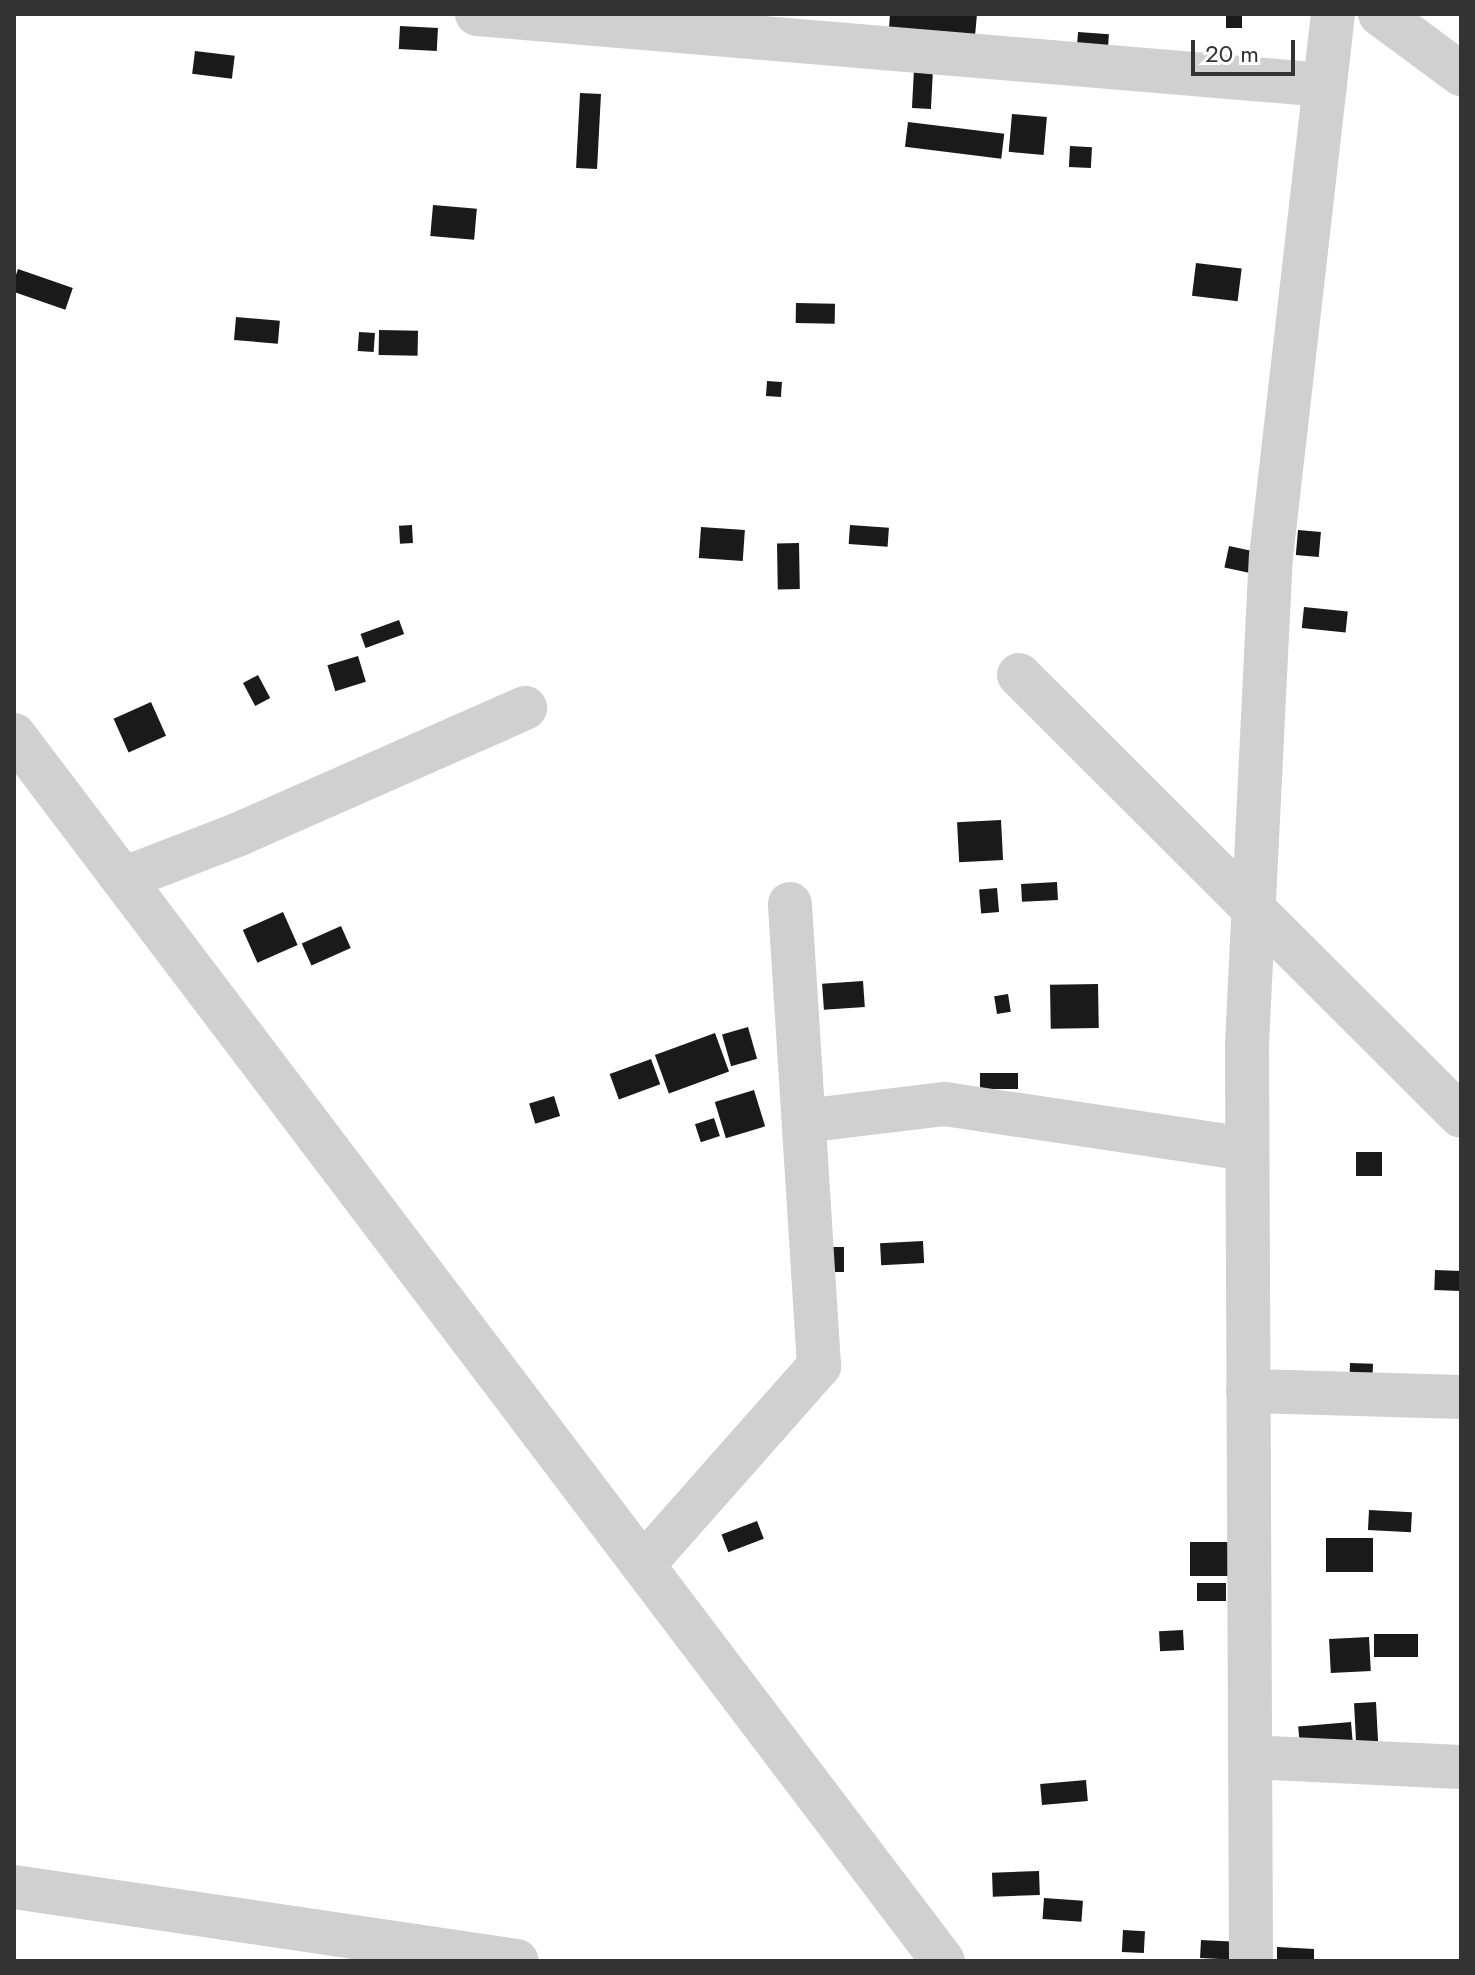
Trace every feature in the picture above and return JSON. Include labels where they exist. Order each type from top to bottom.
[{"type":"street","points":[[477,14],[725,24],[1325,85]]},
{"type":"street","points":[[1251,1961],[1247,1044],[1271,557],[1333,14]]},
{"type":"street","points":[[1380,14],[1461,74]]},
{"type":"street","points":[[1019,675],[1461,1116]]},
{"type":"street","points":[[123,879],[237,835],[525,708]]},
{"type":"street","points":[[14,735],[943,1961]]},
{"type":"street","points":[[643,1565],[819,1366],[790,904]]},
{"type":"street","points":[[1393,1049],[1461,1069]]},
{"type":"street","points":[[804,1121],[945,1104],[1247,1149]]},
{"type":"street","points":[[1248,1391],[1461,1397]]},
{"type":"street","points":[[1250,1757],[1461,1767]]},
{"type":"street","points":[[14,1887],[342,1948],[517,1961]]},
{"type":"building","points":[[890,14],[977,14],[975,36],[889,28]]},
{"type":"building","points":[[1226,14],[1242,14],[1242,28],[1226,28]]},
{"type":"building","points":[[400,26],[438,28],[437,51],[399,49]]},
{"type":"building","points":[[1078,32],[1109,34],[1108,51],[1077,49]]},
{"type":"building","points":[[195,51],[235,56],[232,79],[192,74]]},
{"type":"building","points":[[914,69],[933,70],[931,109],[912,108]]},
{"type":"building","points":[[580,93],[601,94],[597,169],[576,168]]},
{"type":"building","points":[[1012,114],[1047,117],[1044,155],[1009,152]]},
{"type":"building","points":[[908,122],[1004,134],[1001,159],[905,147]]},
{"type":"building","points":[[1070,146],[1092,147],[1091,168],[1069,167]]},
{"type":"building","points":[[433,205],[477,209],[474,240],[430,236]]},
{"type":"building","points":[[1196,263],[1242,269],[1238,301],[1192,296]]},
{"type":"building","points":[[18,269],[73,288],[65,310],[14,292]]},
{"type":"building","points":[[796,303],[835,304],[835,324],[796,323]]},
{"type":"building","points":[[236,317],[280,321],[278,344],[234,340]]},
{"type":"building","points":[[379,330],[418,331],[418,356],[379,355]]},
{"type":"building","points":[[359,332],[375,333],[374,352],[358,351]]},
{"type":"building","points":[[767,381],[782,382],[781,397],[766,396]]},
{"type":"building","points":[[412,525],[413,543],[400,544],[399,526]]},
{"type":"building","points":[[850,525],[889,528],[888,547],[849,544]]},
{"type":"building","points":[[701,527],[745,530],[743,561],[699,558]]},
{"type":"building","points":[[1298,530],[1321,532],[1319,557],[1296,555]]},
{"type":"building","points":[[777,543],[799,543],[800,589],[778,589]]},
{"type":"building","points":[[1229,546],[1266,554],[1262,575],[1224,568]]},
{"type":"building","points":[[1304,607],[1348,612],[1346,632],[1302,628]]},
{"type":"building","points":[[399,620],[404,634],[366,648],[360,634]]},
{"type":"building","points":[[358,656],[366,682],[335,691],[327,665]]},
{"type":"building","points":[[258,675],[270,698],[255,706],[243,683]]},
{"type":"building","points":[[151,702],[166,736],[129,752],[114,719]]},
{"type":"building","points":[[1001,820],[1003,860],[959,862],[957,822]]},
{"type":"building","points":[[1057,882],[1058,900],[1022,902],[1021,884]]},
{"type":"building","points":[[997,888],[999,912],[981,913],[979,890]]},
{"type":"building","points":[[283,912],[298,945],[257,963],[243,930]]},
{"type":"building","points":[[341,926],[351,948],[311,965],[302,943]]},
{"type":"building","points":[[863,981],[865,1007],[824,1010],[822,984]]},
{"type":"building","points":[[1098,984],[1099,1028],[1051,1029],[1050,985]]},
{"type":"building","points":[[1008,994],[1011,1012],[997,1014],[994,996]]},
{"type":"building","points":[[748,1027],[757,1059],[731,1066],[722,1034]]},
{"type":"building","points":[[715,1033],[729,1072],[669,1093],[655,1055]]},
{"type":"building","points":[[651,1059],[660,1084],[619,1099],[610,1074]]},
{"type":"building","points":[[980,1073],[1018,1073],[1018,1089],[980,1089]]},
{"type":"building","points":[[754,1090],[765,1126],[726,1138],[715,1102]]},
{"type":"building","points":[[554,1096],[560,1116],[535,1124],[529,1104]]},
{"type":"building","points":[[714,1118],[720,1136],[701,1142],[695,1124]]},
{"type":"building","points":[[1356,1152],[1382,1152],[1382,1176],[1356,1176]]},
{"type":"building","points":[[923,1241],[924,1263],[881,1265],[880,1243]]},
{"type":"building","points":[[832,1247],[844,1247],[844,1272],[832,1272]]},
{"type":"building","points":[[1435,1270],[1461,1271],[1460,1291],[1434,1290]]},
{"type":"building","points":[[1350,1363],[1373,1364],[1372,1384],[1349,1383]]},
{"type":"building","points":[[1369,1510],[1412,1512],[1411,1532],[1368,1530]]},
{"type":"building","points":[[757,1521],[764,1539],[728,1552],[722,1535]]},
{"type":"building","points":[[1326,1538],[1373,1538],[1373,1572],[1326,1572]]},
{"type":"building","points":[[1190,1542],[1231,1542],[1231,1576],[1190,1576]]},
{"type":"building","points":[[1197,1583],[1226,1583],[1226,1601],[1197,1601]]},
{"type":"building","points":[[1183,1630],[1184,1650],[1160,1651],[1159,1631]]},
{"type":"building","points":[[1374,1634],[1418,1634],[1418,1657],[1374,1657]]},
{"type":"building","points":[[1369,1637],[1371,1671],[1331,1673],[1329,1639]]},
{"type":"building","points":[[1376,1702],[1378,1744],[1356,1745],[1354,1703]]},
{"type":"building","points":[[1351,1722],[1353,1746],[1300,1751],[1298,1727]]},
{"type":"building","points":[[1086,1780],[1088,1801],[1042,1805],[1040,1784]]},
{"type":"building","points":[[1039,1871],[1040,1895],[993,1897],[992,1873]]},
{"type":"building","points":[[1044,1898],[1083,1901],[1081,1922],[1043,1919]]},
{"type":"building","points":[[1123,1930],[1145,1931],[1144,1953],[1122,1952]]},
{"type":"building","points":[[1201,1940],[1241,1942],[1240,1960],[1200,1958]]},
{"type":"building","points":[[1277,1947],[1314,1949],[1314,1961],[1277,1961]]}]
